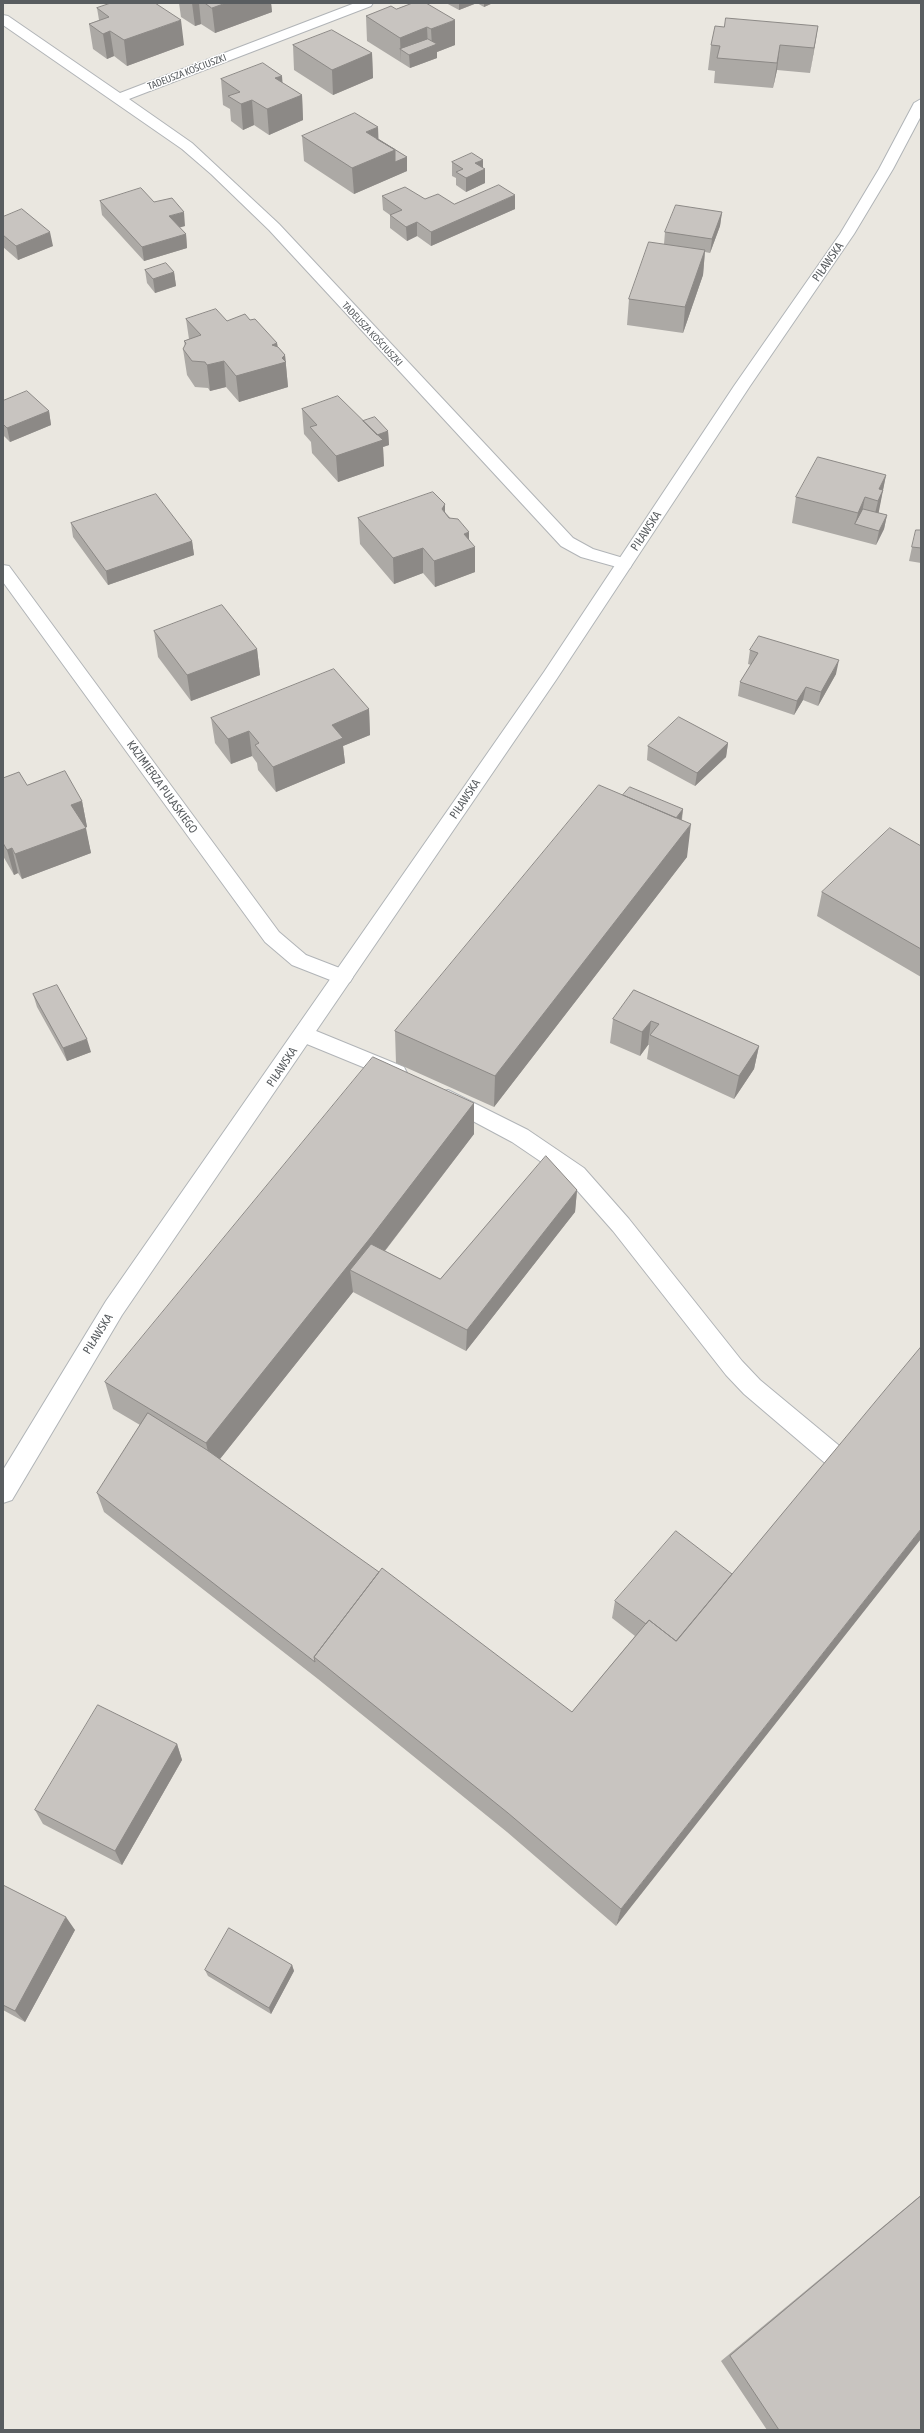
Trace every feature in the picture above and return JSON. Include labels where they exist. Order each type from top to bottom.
[{"type":"street","name":"TADEUSZA KOŚCIUSZKI","points":[[119,98],[367,3]]},
{"type":"street","name":"TADEUSZA KOŚCIUSZKI","points":[[3,19],[187,146],[229,182],[274,227],[567,542],[583,551],[624,564]]},
{"type":"street","name":"PIŁAWSKA","points":[[3,1492],[114,1308],[343,977],[860,215],[921,103]]},
{"type":"street","name":"KAZIMIERZA PUŁASKIEGO","points":[[3,570],[272,937],[299,960],[343,977]]},
{"type":"street","points":[[304,1034],[420,1084],[496,1122],[576,1174],[621,1225],[734,1368],[758,1392],[840,1461]]},
{"type":"building","points":[[111,3],[155,3],[181,20],[124,40],[110,31],[103,34],[89,24],[109,17],[97,8]]},
{"type":"building","points":[[205,3],[226,3],[212,8]]},
{"type":"building","points":[[413,3],[426,3],[455,20],[431,29],[427,27],[400,38],[366,16],[391,6],[396,9]]},
{"type":"building","points":[[726,18],[818,26],[814,48],[780,45],[777,63],[717,58],[720,46],[711,45],[715,26],[724,27]]},
{"type":"building","points":[[332,30],[372,53],[332,70],[293,45]]},
{"type":"building","points":[[428,39],[437,44],[409,55],[400,49]]},
{"type":"building","points":[[263,63],[282,76],[275,78],[302,95],[267,109],[252,100],[241,104],[228,96],[240,92],[221,79]]},
{"type":"building","points":[[355,113],[378,127],[366,132],[395,150],[352,168],[302,136]]},
{"type":"building","points":[[377,139],[407,157],[395,162],[395,150]]},
{"type":"building","points":[[472,153],[483,160],[475,163],[485,169],[466,178],[456,172],[463,169],[452,162]]},
{"type":"building","points":[[499,185],[515,195],[431,232],[417,222],[406,227],[390,215],[402,210],[382,196],[405,187],[425,199],[438,194],[454,204]]},
{"type":"building","points":[[141,188],[154,202],[172,198],[184,212],[169,216],[186,234],[142,247],[100,201]]},
{"type":"building","points":[[676,205],[722,212],[712,239],[665,232]]},
{"type":"building","points":[[22,209],[50,232],[16,246],[3,235],[3,217]]},
{"type":"building","points":[[649,242],[705,250],[685,307],[629,299]]},
{"type":"building","points":[[166,263],[174,272],[153,279],[145,270]]},
{"type":"building","points":[[216,309],[227,321],[245,314],[250,320],[255,319],[277,343],[272,345],[278,347],[285,355],[282,358],[286,362],[236,376],[224,361],[207,365],[205,362],[192,361],[183,349],[186,343],[184,341],[201,335],[186,319]]},
{"type":"building","points":[[27,391],[49,411],[7,428],[3,424],[3,401]]},
{"type":"building","points":[[338,396],[383,440],[336,456],[310,427],[317,425],[302,409]]},
{"type":"building","points":[[375,417],[388,431],[377,435],[363,421]]},
{"type":"building","points":[[818,457],[886,475],[879,489],[883,490],[878,501],[865,497],[858,513],[796,497]]},
{"type":"building","points":[[433,492],[445,504],[442,509],[449,518],[458,519],[469,532],[464,534],[475,547],[434,561],[423,548],[393,558],[358,518]]},
{"type":"building","points":[[156,494],[192,541],[106,571],[71,523]]},
{"type":"building","points":[[863,509],[887,515],[879,531],[855,524]]},
{"type":"building","points":[[916,530],[921,530],[921,548],[912,547]]},
{"type":"building","points":[[222,605],[257,649],[187,675],[154,631]]},
{"type":"building","points":[[759,636],[839,660],[821,692],[806,687],[797,701],[740,682],[758,653],[750,650]]},
{"type":"building","points":[[334,669],[369,709],[332,725],[343,738],[273,767],[255,745],[259,743],[249,731],[228,739],[211,718]]},
{"type":"building","points":[[679,717],[728,743],[697,773],[648,746]]},
{"type":"building","points":[[65,771],[82,801],[71,805],[86,828],[15,854],[12,848],[7,850],[3,843],[3,778],[19,772],[27,785]]},
{"type":"building","points":[[599,785],[691,824],[495,1076],[395,1031]]},
{"type":"building","points":[[630,787],[683,809],[676,818],[623,795]]},
{"type":"building","points":[[890,828],[921,846],[921,949],[822,892]]},
{"type":"building","points":[[57,985],[87,1039],[63,1048],[33,994]]},
{"type":"building","points":[[634,990],[759,1046],[739,1076],[650,1035],[659,1024],[651,1021],[642,1032],[613,1019]]},
{"type":"building","points":[[373,1057],[474,1103],[371,1237],[206,1443],[105,1382]]},
{"type":"building","points":[[546,1156],[577,1190],[467,1330],[350,1270],[371,1244],[440,1279]]},
{"type":"building","points":[[921,1347],[921,1529],[621,1909],[508,1813],[314,1657],[382,1568],[572,1712],[649,1620],[676,1641]]},
{"type":"building","points":[[148,1413],[207,1450],[379,1572],[314,1657],[315,1662],[97,1493]]},
{"type":"building","points":[[676,1531],[732,1574],[676,1641],[649,1620],[646,1624],[615,1601]]},
{"type":"building","points":[[98,1705],[177,1744],[115,1851],[35,1810]]},
{"type":"building","points":[[3,1885],[66,1917],[15,2011],[3,2005]]},
{"type":"building","points":[[229,1928],[292,1965],[269,2008],[205,1970]]},
{"type":"building","points":[[921,2196],[921,2430],[779,2430],[730,2356]]}]
